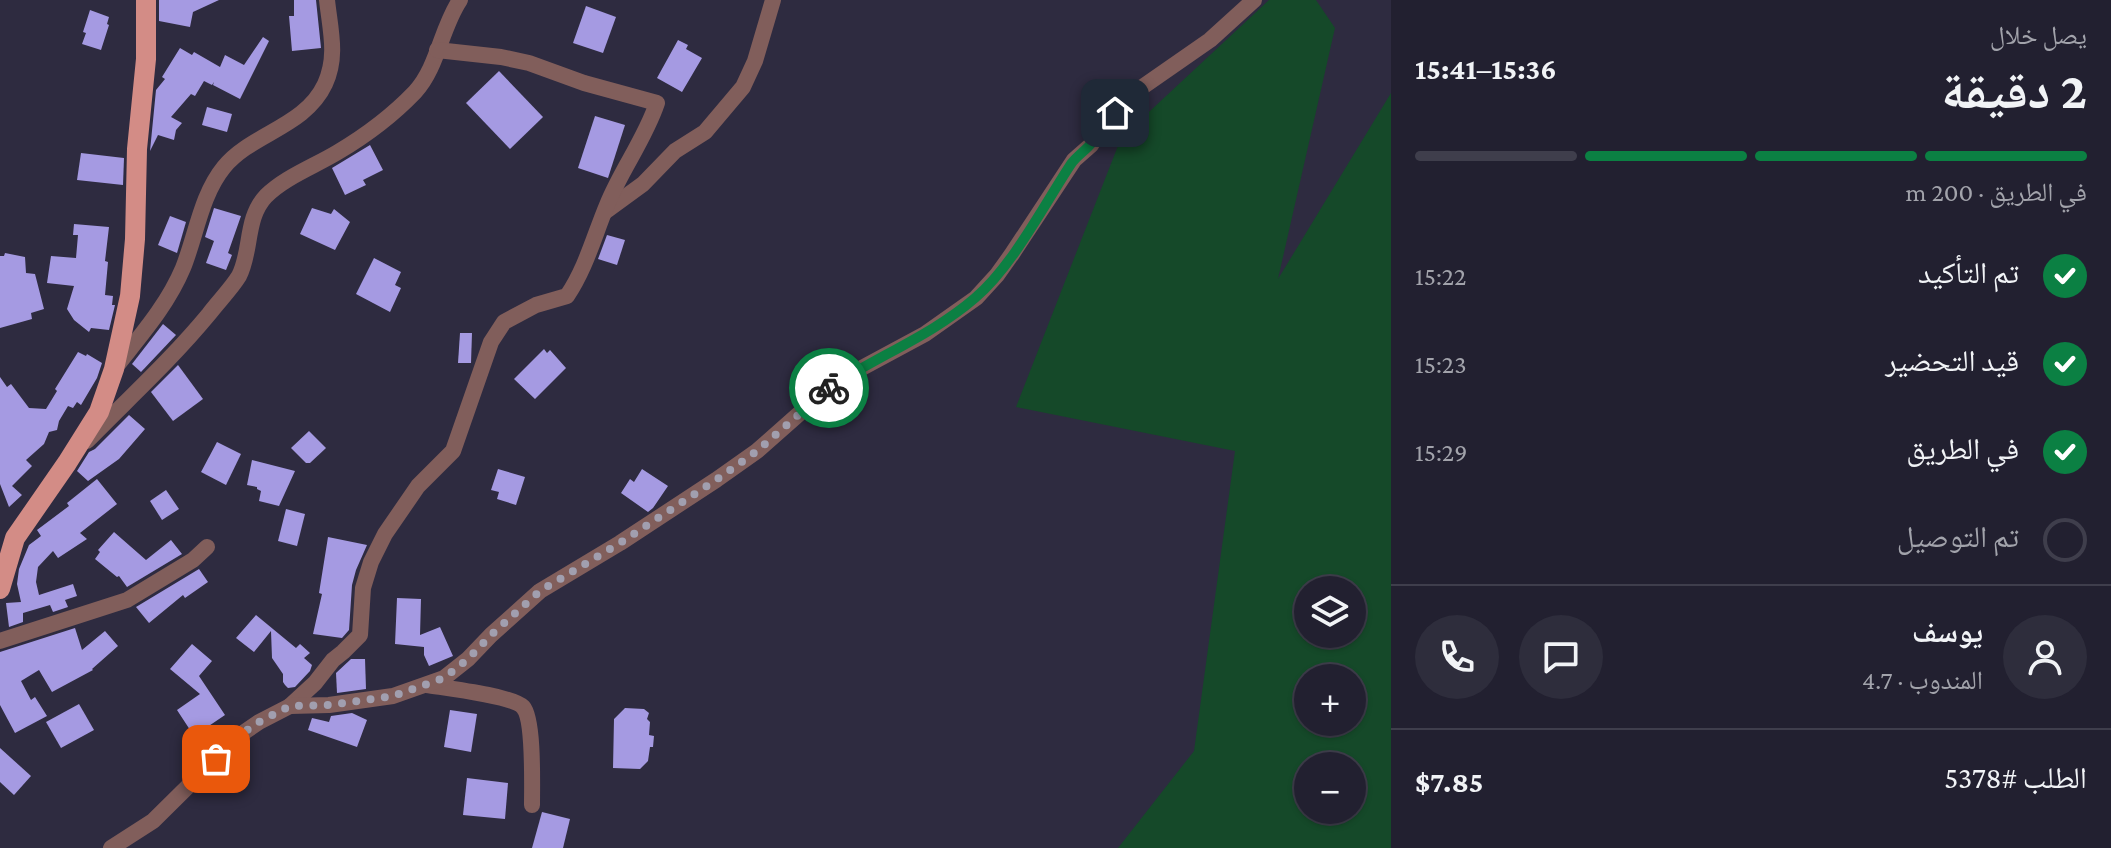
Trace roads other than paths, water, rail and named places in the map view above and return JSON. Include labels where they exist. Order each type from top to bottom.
[{"type":"main road","points":[[0,589],[15,538],[99,412],[114,369],[130,296],[135,239],[137,149],[146,59],[146,0]]},
{"type":"street","points":[[114,369],[162,309],[173,289],[210,190],[221,170],[252,142],[287,124],[305,110],[324,86],[333,57],[327,0]]},
{"type":"street","points":[[67,463],[174,354],[238,278],[256,209],[266,196],[387,117],[417,89],[429,71],[460,0]]},
{"type":"street","points":[[604,212],[643,184],[675,151],[705,132],[743,87],[755,61],[773,0]]},
{"type":"street","points":[[290,706],[329,705],[393,696],[444,678],[540,591],[716,480],[757,451],[826,390],[925,334],[976,298],[1012,254],[1074,160],[1091,145],[1128,97],[1210,40],[1254,0]]},
{"type":"street","points":[[111,848],[153,821],[240,735],[290,706],[360,635],[363,588],[371,562],[385,534],[418,486],[453,451],[491,342],[504,322],[536,305],[567,296],[580,278],[604,212],[629,159],[651,123],[657,103],[584,83],[529,63],[437,50]]},
{"type":"street","points":[[0,641],[127,600],[193,560],[207,547]]},
{"type":"street","points":[[427,685],[505,699],[523,708],[530,734],[532,805]]}]
